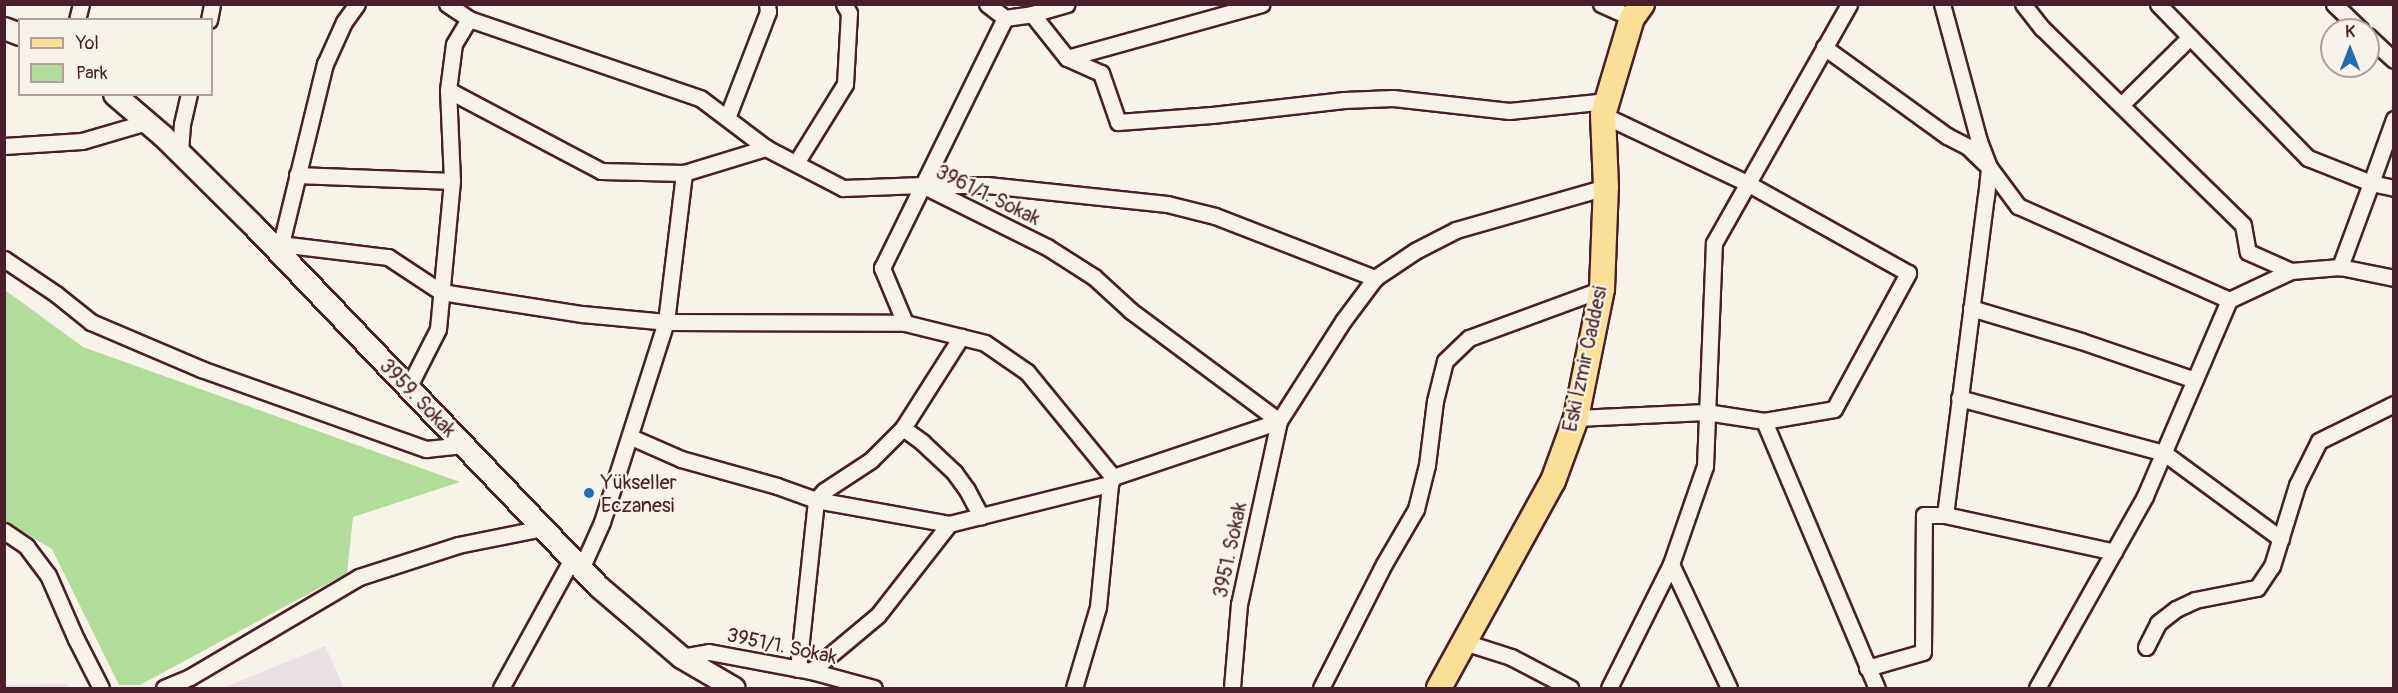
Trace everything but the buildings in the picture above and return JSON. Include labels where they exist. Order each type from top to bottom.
[{"type":"main road","name":"Eski İzmir Caddesi","points":[[1439,688],[1553,481],[1576,418],[1602,288],[1606,187],[1605,108],[1637,11]]},
{"type":"street","points":[[357,4],[344,22],[325,64],[279,248],[388,257],[441,292],[582,314],[666,322],[905,323],[985,343],[1027,372],[1112,481],[1098,607],[1074,688]]},
{"type":"street","name":"3961/1. Sokak","points":[[447,4],[469,19],[700,98],[766,148],[843,188],[922,185],[1047,247],[1094,277],[1131,311],[1279,421]]},
{"type":"street","points":[[727,118],[768,12],[767,4]]},
{"type":"street","points":[[796,163],[845,84],[849,13],[844,4]]},
{"type":"street","points":[[987,4],[1005,18],[1032,14],[1066,4]]},
{"type":"street","points":[[1067,58],[1262,4]]},
{"type":"street","points":[[1601,4],[1637,11]]},
{"type":"street","points":[[1609,688],[1671,564],[1705,466],[1714,243],[1849,4]]},
{"type":"street","points":[[1942,4],[1979,141],[1989,167],[1945,515]]},
{"type":"street","points":[[2024,4],[2042,28],[2243,225],[2248,252],[2291,271]]},
{"type":"street","points":[[2158,4],[2308,158],[2371,183],[2394,188]]},
{"type":"street","points":[[2334,4],[2349,18]]},
{"type":"street","points":[[1032,14],[1067,58],[1101,73],[1118,122],[1212,115],[1344,100],[1393,98],[1509,111],[1605,108],[1747,183],[1908,273],[1834,409],[1764,421],[1706,412],[1576,418]]},
{"type":"street","points":[[905,323],[882,268],[1005,18]]},
{"type":"street","points":[[408,388],[438,329],[452,181],[448,90],[454,44],[469,19]]},
{"type":"street","points":[[4,27],[18,33]]},
{"type":"street","points":[[2121,105],[2190,37]]},
{"type":"street","points":[[1824,46],[1947,136],[1967,146],[1989,167],[2018,206],[2229,300]]},
{"type":"street","points":[[2380,47],[2394,60]]},
{"type":"street","points":[[448,90],[601,171],[684,173],[766,148]]},
{"type":"street","name":"3959. Sokak","points":[[116,96],[180,152],[279,248],[408,388],[577,564],[681,657],[734,688]]},
{"type":"street","points":[[180,152],[182,124],[189,96]]},
{"type":"street","points":[[2340,267],[2394,119]]},
{"type":"street","points":[[4,146],[82,141],[147,122]]},
{"type":"street","points":[[501,688],[602,522],[666,322],[684,173]]},
{"type":"street","points":[[297,175],[452,181]]},
{"type":"street","points":[[922,185],[987,185],[1167,204],[1215,216],[1375,278]]},
{"type":"street","points":[[631,437],[681,459],[777,486],[816,500],[949,524],[981,516],[1112,481],[1279,421],[1343,321],[1375,278],[1415,251],[1456,230],[1606,187]]},
{"type":"street","points":[[4,259],[56,294],[91,322],[201,369],[426,449],[463,445]]},
{"type":"street","points":[[2037,688],[2145,496],[2229,300],[2291,271],[2340,267],[2394,278]]},
{"type":"street","points":[[1321,688],[1384,564],[1416,509],[1427,465],[1435,401],[1445,361],[1469,338],[1602,288]]},
{"type":"street","points":[[1971,308],[2081,341],[2195,380]]},
{"type":"street","points":[[805,670],[816,500],[824,491],[871,460],[903,428],[961,337]]},
{"type":"street","points":[[1959,398],[2164,453],[2281,539]]},
{"type":"street","points":[[2146,647],[2158,623],[2176,609],[2204,598],[2257,588],[2272,566],[2297,485],[2319,441],[2394,404]]},
{"type":"street","name":"3951. Sokak","points":[[1232,688],[1239,604],[1279,421]]},
{"type":"street","points":[[1764,421],[1877,688]]},
{"type":"street","points":[[903,428],[922,441],[954,472],[981,516]]},
{"type":"street","points":[[1867,668],[1923,652],[1924,515],[1945,515],[2114,552]]},
{"type":"street","points":[[805,670],[878,615],[949,524]]},
{"type":"street","points":[[164,688],[189,677],[359,578],[458,545],[543,528]]},
{"type":"street","points":[[5,531],[26,546],[48,575],[75,639],[101,688]]},
{"type":"street","points":[[1671,564],[1729,688]]},
{"type":"street","points":[[1464,642],[1511,657],[1570,688]]},
{"type":"street","name":"3951/1. Sokak","points":[[681,657],[709,652],[805,670],[874,688]]},
{"type":"shaded area","points":[[325,646],[344,688],[223,688]]},
{"type":"shaded area","points":[[67,684],[69,688],[5,688],[5,685]]},
{"type":"green space","points":[[5,290],[83,347],[460,482],[353,517],[347,573],[140,685],[119,685],[52,549],[5,521]]},
{"type":"place","name":"Yükseller Eczanesi","points":[[589,493]]}]
